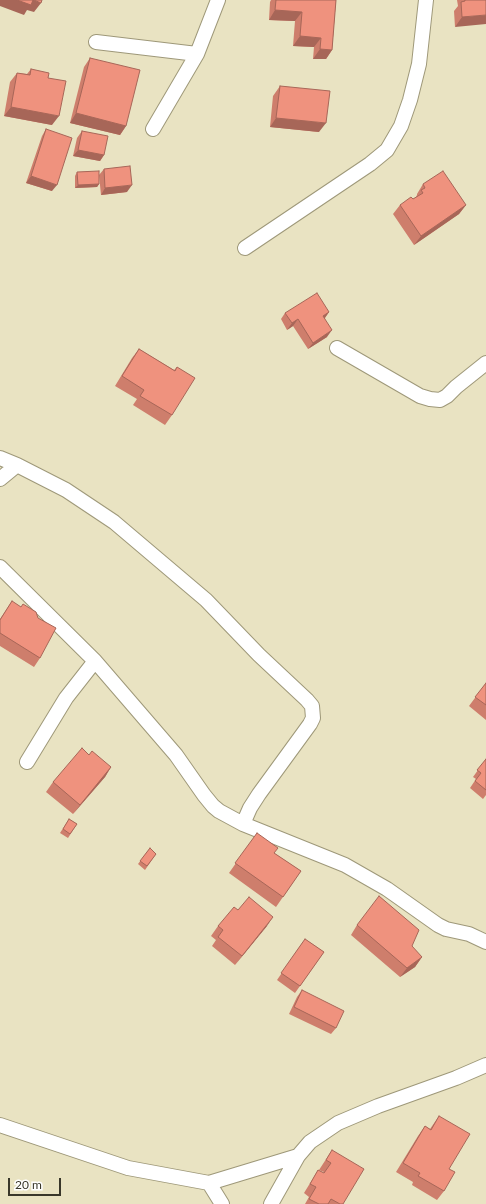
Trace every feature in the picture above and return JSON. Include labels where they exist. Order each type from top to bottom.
[{"type":"street","points":[[153,129],[197,54],[218,0]]},
{"type":"street","points":[[245,248],[370,164],[387,150],[401,126],[410,100],[419,64],[426,0]]},
{"type":"street","points":[[96,42],[197,54]]},
{"type":"street","points":[[337,348],[420,396],[430,399],[440,400],[447,396],[486,363]]},
{"type":"street","points":[[0,458],[66,490],[114,522],[206,600],[259,655],[312,706],[313,718],[310,724],[259,794],[250,808],[243,824]]},
{"type":"street","points":[[0,479],[17,465]]},
{"type":"street","points":[[0,566],[95,661],[176,755],[213,806],[226,816],[243,824],[345,865],[398,896],[438,925],[446,929],[469,934],[486,942]]},
{"type":"street","points":[[27,762],[66,698],[95,661]]},
{"type":"street","points":[[271,1204],[298,1156],[310,1142],[338,1123],[378,1106],[456,1078],[486,1065]]},
{"type":"street","points":[[0,1125],[128,1168],[209,1183],[298,1156]]},
{"type":"street","points":[[209,1183],[222,1204]]},
{"type":"building","points":[[17,0],[33,0],[31,5]]},
{"type":"building","points":[[34,0],[42,0],[41,3]]},
{"type":"building","points":[[276,0],[336,0],[332,50],[320,49],[321,38],[300,36],[302,12],[275,10]]},
{"type":"building","points":[[465,0],[486,0],[486,15],[462,17],[461,2]]},
{"type":"building","points":[[90,58],[140,70],[126,126],[76,113]]},
{"type":"building","points":[[31,69],[49,73],[48,78],[66,81],[59,116],[11,107],[17,73],[30,75]]},
{"type":"building","points":[[280,86],[330,91],[326,123],[276,118]]},
{"type":"building","points":[[46,129],[72,138],[57,185],[31,176]]},
{"type":"building","points":[[82,131],[108,136],[104,155],[78,150]]},
{"type":"building","points":[[130,166],[132,185],[105,188],[104,169]]},
{"type":"building","points":[[99,171],[99,184],[78,185],[77,172]]},
{"type":"building","points":[[443,171],[466,205],[421,236],[400,205],[411,197],[413,199],[423,193],[421,190],[425,188],[423,184]]},
{"type":"building","points":[[317,293],[329,312],[323,316],[332,330],[313,343],[298,319],[292,323],[285,313]]},
{"type":"building","points":[[139,349],[175,371],[177,367],[195,378],[172,415],[140,396],[144,390],[122,376]]},
{"type":"building","points":[[12,601],[21,607],[23,604],[36,612],[38,618],[56,628],[40,658],[0,633],[0,620]]},
{"type":"building","points":[[486,683],[486,705],[475,697]]},
{"type":"building","points":[[82,748],[89,755],[92,751],[111,767],[80,805],[53,782]]},
{"type":"building","points":[[486,759],[486,790],[475,781],[481,773],[477,770]]},
{"type":"building","points":[[69,819],[77,824],[70,834],[63,829]]},
{"type":"building","points":[[257,833],[278,848],[274,853],[301,871],[283,897],[235,863]]},
{"type":"building","points":[[150,848],[156,854],[147,866],[140,861]]},
{"type":"building","points":[[379,896],[419,930],[412,946],[422,957],[407,968],[357,925]]},
{"type":"building","points":[[249,897],[273,917],[242,956],[218,937],[223,930],[218,926],[234,907],[238,910]]},
{"type":"building","points":[[305,939],[324,952],[300,986],[281,973]]},
{"type":"building","points":[[302,990],[344,1011],[336,1028],[294,1007]]},
{"type":"building","points":[[439,1116],[470,1134],[449,1169],[455,1172],[444,1191],[418,1176],[420,1173],[403,1163],[425,1126],[431,1130]]},
{"type":"building","points":[[332,1150],[364,1169],[343,1204],[331,1199],[328,1204],[319,1204],[309,1199],[316,1187],[310,1184],[318,1170],[324,1173],[331,1163],[326,1160]]}]
